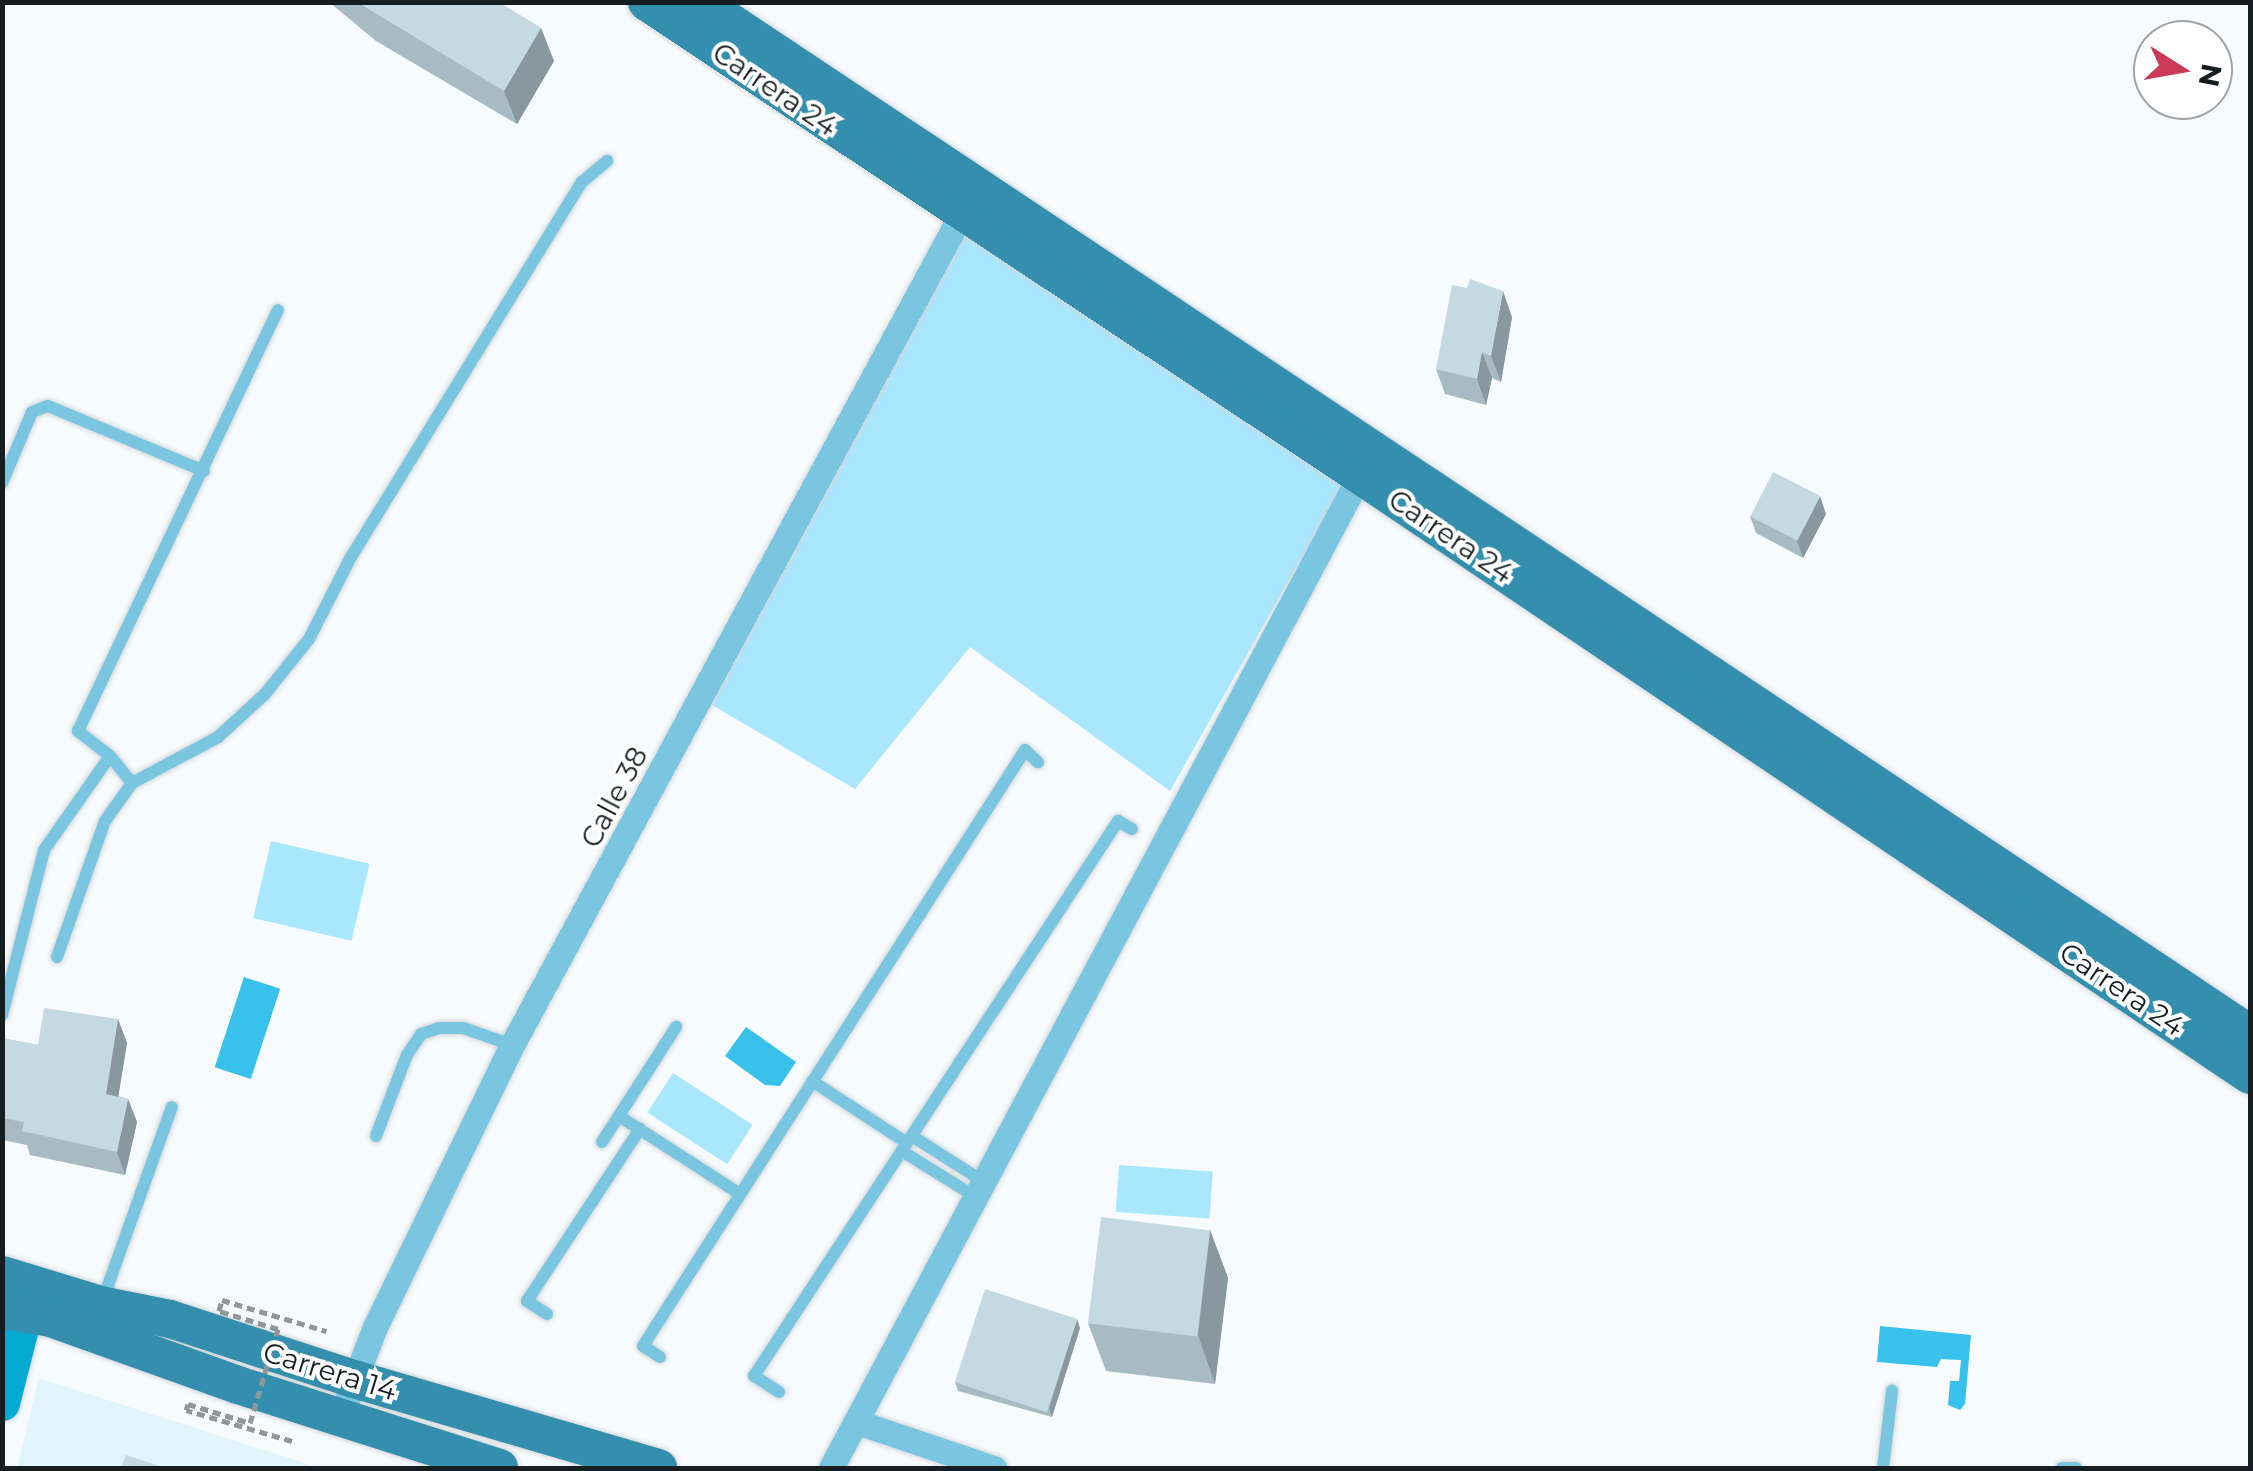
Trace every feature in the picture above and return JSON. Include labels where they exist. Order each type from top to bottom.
[{"type":"main road","name":"Carrera 24","points":[[648,2],[961,214],[1366,462],[2250,1034]]},
{"type":"main road","name":"Carrera 24","points":[[700,2],[2250,1075]]},
{"type":"main road","name":"Carrera 14","points":[[2,1275],[22,1305],[96,1319],[170,1320],[354,1380],[444,1429],[499,1468]]},
{"type":"main road","name":"Carrera 14","points":[[96,1319],[340,1418],[444,1429],[658,1468]]},
{"type":"street","name":"Calle 38","points":[[340,1418],[354,1380],[512,1045],[961,214]]},
{"type":"street","points":[[831,1468],[1366,462]]},
{"type":"street","points":[[2,1402],[22,1305]]},
{"type":"street","points":[[857,1422],[994,1468]]},
{"type":"lane","points":[[57,957],[105,821],[132,783],[218,737],[265,694],[309,639],[351,557],[582,182],[607,160]]},
{"type":"lane","points":[[132,783],[110,756],[78,731],[278,310]]},
{"type":"lane","points":[[2,482],[32,412],[48,406],[204,471]]},
{"type":"lane","points":[[660,1357],[643,1346],[1025,750],[1038,762]]},
{"type":"lane","points":[[2,1015],[44,850],[110,756]]},
{"type":"lane","points":[[779,1392],[754,1376],[1118,821],[1132,830]]},
{"type":"lane","points":[[602,1142],[676,1027]]},
{"type":"lane","points":[[376,1136],[407,1055],[421,1034],[439,1028],[463,1028],[512,1045]]},
{"type":"lane","points":[[812,1081],[980,1190]]},
{"type":"lane","points":[[96,1319],[172,1107]]},
{"type":"lane","points":[[619,1116],[740,1194]]},
{"type":"lane","points":[[546,1314],[527,1301],[640,1129]]},
{"type":"lane","points":[[1883,1468],[1892,1391]]},
{"type":"lane","points":[[2062,1468],[2076,1468]]},
{"type":"path","points":[[292,1441],[186,1410],[188,1404],[250,1423],[278,1329],[219,1311],[222,1300],[326,1331]]},
{"type":"shaded area","points":[[963,230],[1345,481],[1170,791],[970,647],[855,789],[707,702]]},
{"type":"shaded area","points":[[271,841],[369,864],[352,941],[253,918]]},
{"type":"shaded area","points":[[673,1073],[753,1125],[727,1164],[647,1112]]},
{"type":"shaded area","points":[[1119,1165],[1213,1172],[1209,1218],[1116,1212]]},
{"type":"shaded area","points":[[39,1378],[320,1468],[17,1468]]},
{"type":"water","points":[[244,977],[280,989],[251,1079],[215,1067]]},
{"type":"water","points":[[746,1027],[796,1062],[780,1086],[765,1085],[725,1056]]},
{"type":"water","points":[[1880,1326],[1971,1335],[1965,1404],[1960,1410],[1948,1405],[1950,1381],[1959,1381],[1961,1360],[1941,1359],[1937,1367],[1877,1362]]},
{"type":"building","points":[[357,2],[498,2],[541,28],[504,91]]},
{"type":"building","points":[[1470,279],[1503,291],[1491,356],[1482,352],[1477,379],[1436,369],[1452,285],[1467,288]]},
{"type":"building","points":[[1773,472],[1820,496],[1798,541],[1750,517]]},
{"type":"building","points":[[44,1008],[118,1019],[106,1094],[128,1099],[117,1152],[22,1131],[24,1122],[2,1118],[2,1038],[38,1045]]},
{"type":"building","points":[[1101,1217],[1210,1230],[1197,1337],[1088,1323]]},
{"type":"building","points":[[985,1289],[1077,1319],[1047,1412],[955,1382]]},
{"type":"building","points":[[126,1455],[165,1468],[121,1468]]}]
